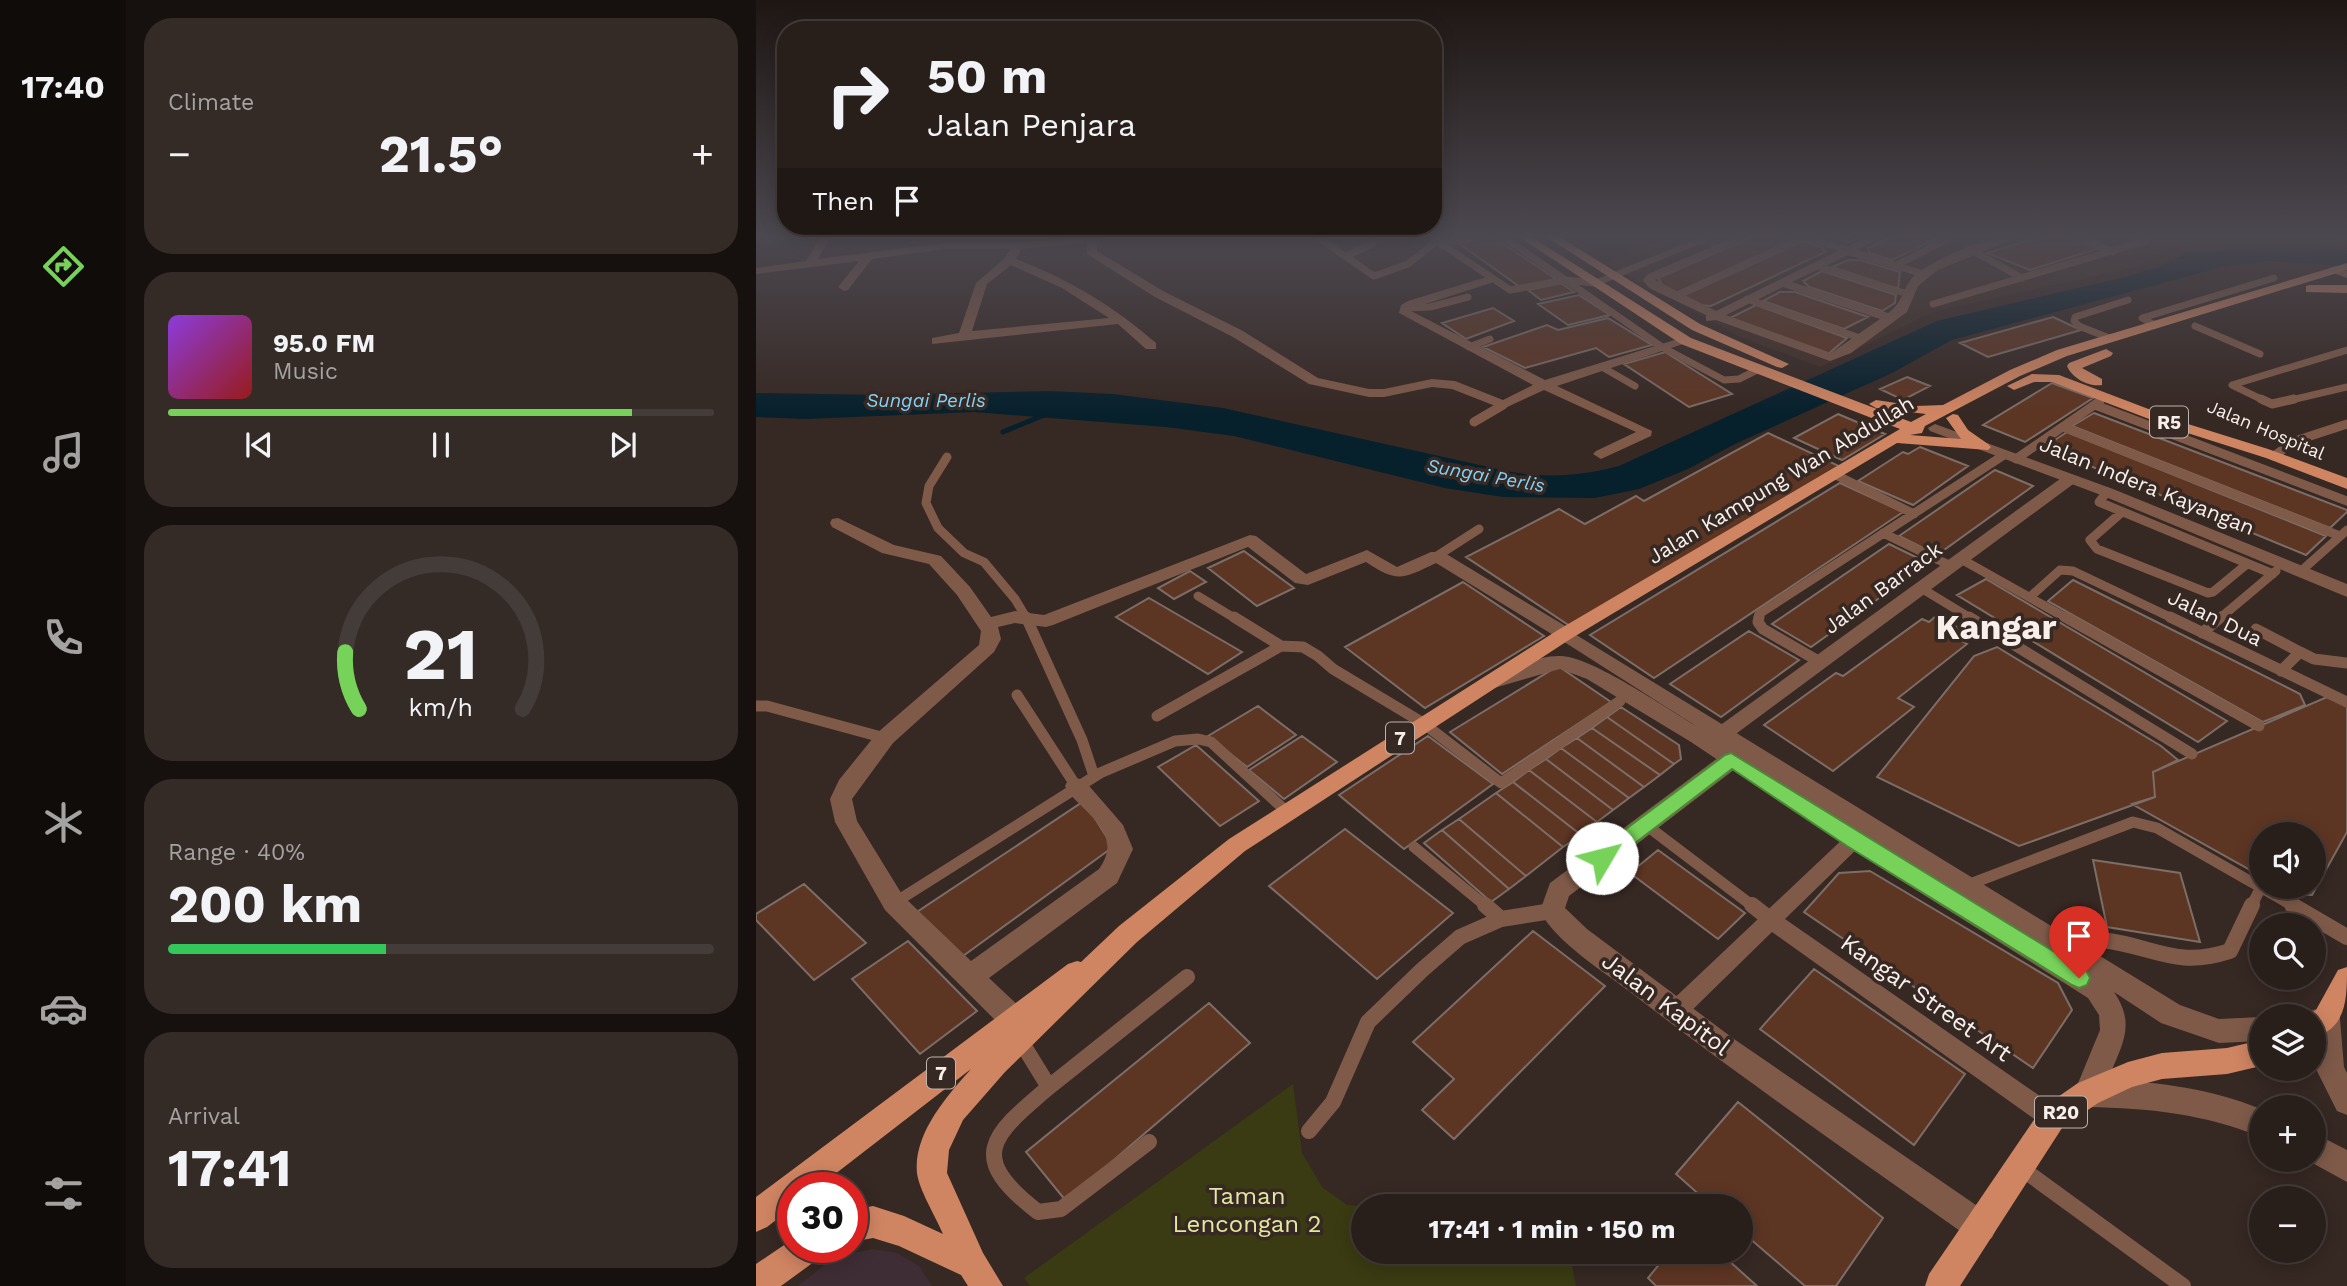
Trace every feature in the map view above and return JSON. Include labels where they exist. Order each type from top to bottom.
[{"type":"main road","points":[[1611,294],[1686,341],[1849,406],[1922,427]]},
{"type":"main road","points":[[1644,294],[1696,327],[1922,427]]},
{"type":"main road","points":[[1870,402],[1953,413],[2019,371],[2050,366],[2109,338],[2263,294]]},
{"type":"main road","points":[[2050,366],[2074,379],[2074,366],[2089,358],[2294,294]]},
{"type":"main road","points":[[2109,338],[2128,346]]},
{"type":"main road","name":"R5","points":[[1953,413],[2027,379],[2074,379],[2100,401],[2274,456]]},
{"type":"main road","name":"Jalan Hospital","points":[[2074,379],[2347,484]]},
{"type":"main road","points":[[1953,413],[1962,433],[1983,447]]},
{"type":"main road","name":"Jalan Kampung Wan Abdullah","points":[[1565,634],[1891,440],[1953,413]]},
{"type":"main road","points":[[1891,440],[1932,439],[1983,447]]},
{"type":"main road","name":"7","points":[[756,1216],[1016,1029],[1159,907],[1237,845],[1565,634]]},
{"type":"main road","points":[[2326,1010],[2347,978]]},
{"type":"main road","points":[[979,1275],[932,1174],[934,1149],[953,1110],[995,1063],[1016,1029]]},
{"type":"main road","name":"R20","points":[[1941,1286],[2052,1118],[2088,1093],[2128,1075],[2162,1066],[2227,1061],[2249,1056]]},
{"type":"main road","points":[[868,1223],[873,1222],[893,1229],[979,1275]]},
{"type":"main road","points":[[756,1284],[786,1263]]},
{"type":"street","points":[[964,335],[978,294]]},
{"type":"street","points":[[1080,294],[1123,320],[1151,346]]},
{"type":"street","points":[[1158,294],[1238,334],[1314,381],[1369,393],[1384,393],[1432,383],[1455,385],[1503,405],[1544,385],[1686,341]]},
{"type":"street","points":[[1447,294],[1405,308],[1405,313],[1544,385],[1645,430],[1646,433],[1601,454]]},
{"type":"street","points":[[1672,294],[1714,315],[1822,356],[1838,356],[1886,317],[1905,307],[1908,294]]},
{"type":"street","points":[[1696,327],[1714,315],[1758,294]]},
{"type":"street","points":[[1816,294],[1886,317]]},
{"type":"street","points":[[937,341],[964,335],[1123,320]]},
{"type":"street","points":[[1778,363],[1805,350]]},
{"type":"street","name":"Jalan Indera Kayangan","points":[[1922,427],[2107,492],[2286,570],[2345,591]]},
{"type":"street","name":"Jalan Barrack","points":[[1722,734],[2070,479]]},
{"type":"street","points":[[838,523],[888,549],[935,560],[964,591],[987,624],[991,639],[987,648],[885,738],[847,786],[841,799],[846,822],[894,903],[970,977],[1016,1029]]},
{"type":"street","points":[[987,624],[1015,617],[1046,621],[1250,540],[1301,579],[1307,580],[1367,555],[1393,572],[1411,569],[1437,555],[2171,1014],[2219,1031],[2249,1030]]},
{"type":"street","points":[[1486,684],[1542,665],[1560,662],[1594,674],[1854,840],[2098,990],[2112,1012],[2114,1030],[2088,1093],[2136,1094],[2200,1102],[2249,1117]]},
{"type":"street","points":[[1552,911],[1559,890],[1731,760]]},
{"type":"street","points":[[970,977],[1108,876],[1118,862],[1122,848],[1118,835],[1090,779]]},
{"type":"street","points":[[1675,1012],[1854,840]]},
{"type":"street","name":"Jalan Kapitol","points":[[1552,911],[1578,937],[1675,1012],[1981,1227]]},
{"type":"street","name":"Kangar Street Art","points":[[1770,920],[2052,1118]]},
{"type":"street","points":[[2326,1053],[2330,1069],[2347,1101]]},
{"type":"street","points":[[2326,1156],[2347,1167]]},
{"type":"lane","points":[[1586,294],[1662,347],[1724,380],[1739,379],[1759,369]]},
{"type":"lane","points":[[1676,296],[1680,294]]},
{"type":"lane","points":[[1933,304],[1967,294]]},
{"type":"lane","points":[[2155,325],[2142,318],[2221,294]]},
{"type":"lane","points":[[1405,308],[1430,307],[1468,297]]},
{"type":"lane","points":[[1747,299],[1860,338]]},
{"type":"lane","points":[[2109,338],[2078,326],[2074,321],[2076,317],[2128,300]]},
{"type":"lane","points":[[2195,326],[2260,354]]},
{"type":"lane","points":[[1469,347],[1490,339]]},
{"type":"lane","points":[[2347,350],[2232,385],[2272,404],[2347,387]]},
{"type":"lane","points":[[2337,352],[2347,357]]},
{"type":"lane","points":[[1602,367],[1635,386]]},
{"type":"lane","points":[[1820,662],[1763,629],[1757,618],[1759,614],[1883,533],[2063,427],[2100,401],[2347,501]]},
{"type":"lane","points":[[1474,422],[1503,405]]},
{"type":"lane","points":[[2274,456],[2281,447],[2347,424]]},
{"type":"lane","points":[[2063,427],[2344,533]]},
{"type":"lane","points":[[947,457],[929,486],[926,503],[938,528],[964,554],[984,562],[1015,599],[1027,619],[1082,740],[1090,779]]},
{"type":"lane","points":[[1836,475],[1914,514]]},
{"type":"lane","points":[[2107,492],[2099,502],[2246,564],[2286,570]]},
{"type":"lane","points":[[2122,512],[2090,540],[2097,549],[2208,593],[2213,592],[2246,564]]},
{"type":"lane","points":[[1437,555],[1479,529]]},
{"type":"lane","points":[[1883,533],[2030,597],[2259,726]]},
{"type":"lane","points":[[2202,633],[2286,570],[2344,533]]},
{"type":"lane","name":"Jalan Dua","points":[[2030,597],[2060,570],[2066,569],[2347,704]]},
{"type":"lane","points":[[1921,588],[2192,754]]},
{"type":"lane","points":[[1198,596],[1281,646],[1303,647],[1423,723],[1501,783],[1620,701]]},
{"type":"lane","points":[[2256,629],[2314,659],[2347,663]]},
{"type":"lane","points":[[1157,716],[1281,646]]},
{"type":"lane","points":[[2281,671],[2300,652]]},
{"type":"lane","points":[[1017,695],[1090,779]]},
{"type":"lane","points":[[756,706],[766,706],[885,738]]},
{"type":"lane","points":[[894,903],[1090,779],[1175,741],[1198,739],[1211,742],[1286,811]]},
{"type":"lane","points":[[1965,886],[2133,822],[2157,828],[2249,882]]},
{"type":"lane","points":[[1646,825],[1770,920]]},
{"type":"lane","points":[[1414,847],[1501,919]]},
{"type":"lane","points":[[2080,959],[2102,940],[2113,940],[2172,958],[2209,959],[2230,951],[2255,899]]},
{"type":"lane","points":[[2278,899],[2347,937]]},
{"type":"lane","points":[[1310,1130],[1334,1102],[1368,1022],[1460,937],[1501,919],[1552,911]]},
{"type":"lane","points":[[1149,1142],[1061,1209],[1038,1212],[1007,1188],[995,1172],[992,1148],[1001,1129],[1049,1087],[1187,977]]},
{"type":"lane","points":[[1016,1029],[1049,1087]]},
{"type":"lane","points":[[2019,1167],[2183,1286]]},
{"type":"shaded area","points":[[1662,294],[2013,294],[1936,311],[1820,367],[1738,336]]},
{"type":"shaded area","points":[[868,1250],[897,1253],[919,1266],[932,1286],[798,1286],[827,1263],[868,1263]]},
{"type":"green space","name":"Taman Lencongan 2","points":[[1293,1084],[1302,1153],[1322,1187],[1351,1205],[1351,1264],[1572,1264],[1576,1286],[1030,1286],[1024,1278]]},
{"type":"water","name":"Sungai Perlis","points":[[2052,294],[2122,294],[1952,340],[1892,373],[1735,444],[1688,469],[1639,489],[1595,498],[1503,497],[1445,488],[1234,436],[1166,427],[974,412],[805,419],[756,417],[756,393],[882,395],[1049,391],[1113,394],[1223,408],[1511,472],[1539,475],[1579,474],[1619,466],[1937,321]]},
{"type":"building","points":[[1533,294],[1566,294],[1541,300]]},
{"type":"building","points":[[1736,294],[1711,306],[1698,305],[1682,296]]},
{"type":"building","points":[[1776,294],[1801,294],[1868,317],[1844,329],[1763,301]]},
{"type":"building","points":[[1830,294],[1896,295],[1895,303],[1882,311]]},
{"type":"building","points":[[1579,295],[1610,315],[1568,325],[1538,304]]},
{"type":"building","points":[[1756,305],[1847,338],[1827,355],[1734,321],[1732,317]]},
{"type":"building","points":[[1493,308],[1514,321],[1466,339],[1442,323]]},
{"type":"building","points":[[2053,317],[2081,330],[1988,357],[1960,343]]},
{"type":"building","points":[[1608,318],[1652,345],[1609,357],[1596,348],[1525,368],[1483,347],[1547,325],[1558,330]]},
{"type":"building","points":[[1665,352],[1732,394],[1689,407],[1624,364]]},
{"type":"building","points":[[1907,377],[1930,386],[1903,400],[1880,389]]},
{"type":"building","points":[[2052,383],[2093,398],[2025,442],[1983,425]]},
{"type":"building","points":[[2094,413],[2347,512],[2330,528],[2072,426]]},
{"type":"building","points":[[1838,414],[1885,434],[1842,460],[1794,438]]},
{"type":"building","points":[[2067,432],[2326,536],[2306,555],[2044,447]]},
{"type":"building","points":[[1768,433],[1839,466],[1570,626],[1466,557],[1559,509],[1585,524],[1636,496],[1644,501]]},
{"type":"building","points":[[1920,447],[1968,466],[1913,505],[1858,481],[1903,452],[1908,454]]},
{"type":"building","points":[[1995,470],[2033,486],[1937,555],[1899,536]]},
{"type":"building","points":[[1840,483],[1903,512],[1654,678],[1590,635]]},
{"type":"building","points":[[1889,544],[1928,563],[1811,647],[1772,624]]},
{"type":"building","points":[[1244,551],[1294,588],[1257,606],[1208,568]]},
{"type":"building","points":[[1190,571],[1206,582],[1174,599],[1158,588]]},
{"type":"building","points":[[1986,579],[2227,721],[2198,742],[1957,595]]},
{"type":"building","points":[[2073,580],[2300,694],[2305,705],[2263,722],[2048,601]]},
{"type":"building","points":[[1463,582],[1544,636],[1425,708],[1345,647]]},
{"type":"building","points":[[1149,598],[1242,652],[1208,674],[1116,617]]},
{"type":"building","points":[[1936,616],[1968,633],[1960,640],[1967,644],[1898,698],[1914,707],[1833,771],[1764,725],[1836,673],[1843,676],[1922,619],[1929,622]]},
{"type":"building","points":[[1749,631],[1799,660],[1721,717],[1670,684]]},
{"type":"building","points":[[1997,647],[2161,746],[2178,760],[2153,772],[2155,797],[2019,846],[1877,777],[1974,656]]},
{"type":"building","points":[[1558,666],[1611,702],[1502,774],[1450,732]]},
{"type":"building","points":[[2327,697],[2347,706],[2347,832],[2326,870],[2326,822],[2249,822],[2249,869],[2132,804],[2155,797],[2153,772]]},
{"type":"building","points":[[1258,706],[1296,735],[1247,767],[1208,736]]},
{"type":"building","points":[[1621,707],[1679,745],[1681,759],[1674,764],[1607,717]]},
{"type":"building","points":[[1607,717],[1674,764],[1660,775],[1592,728]]},
{"type":"building","points":[[1592,728],[1660,775],[1644,787],[1577,738]]},
{"type":"building","points":[[1302,736],[1337,762],[1284,799],[1249,770]]},
{"type":"building","points":[[1428,736],[1493,784],[1404,849],[1339,795]]},
{"type":"building","points":[[1577,738],[1644,787],[1629,798],[1561,748]]},
{"type":"building","points":[[1196,745],[1259,801],[1220,826],[1158,767]]},
{"type":"building","points":[[1561,748],[1629,798],[1613,810],[1546,759]]},
{"type":"building","points":[[1546,759],[1613,810],[1597,822],[1529,770]]},
{"type":"building","points":[[1529,770],[1597,822],[1581,835],[1513,782]]},
{"type":"building","points":[[1513,782],[1581,835],[1563,847],[1496,793]]},
{"type":"building","points":[[1496,793],[1563,847],[1526,876],[1459,819]]},
{"type":"building","points":[[1084,801],[1113,847],[963,956],[917,912]]},
{"type":"building","points":[[1459,819],[1526,876],[1509,889],[1442,830]]},
{"type":"building","points":[[1345,829],[1453,913],[1377,979],[1269,886]]},
{"type":"building","points":[[1442,830],[1509,889],[1491,902],[1424,843]]},
{"type":"building","points":[[1658,850],[1745,913],[1718,939],[1630,873]]},
{"type":"building","points":[[2093,860],[2180,873],[2200,942],[2107,927]]},
{"type":"building","points":[[1870,871],[2058,983],[2072,1010],[2033,1068],[1804,912],[1839,873]]},
{"type":"building","points":[[804,884],[866,943],[814,980],[756,920],[756,914]]},
{"type":"building","points":[[1533,931],[1605,986],[1454,1139],[1422,1110],[1454,1079],[1413,1042]]},
{"type":"building","points":[[908,941],[977,1011],[920,1054],[852,979]]},
{"type":"building","points":[[1814,969],[1965,1074],[1914,1145],[1760,1029]]},
{"type":"building","points":[[1209,1003],[1250,1043],[1066,1201],[1026,1152]]},
{"type":"building","points":[[1738,1102],[1883,1218],[1836,1286],[1805,1286],[1753,1241],[1753,1194],[1698,1194],[1676,1174]]},
{"type":"building","points":[[1659,1264],[1732,1264],[1757,1286],[1656,1286],[1648,1278]]},
{"type":"waterway","points":[[1003,432],[1044,415]]},
{"type":"district","name":"Kangar","points":[[1996,627]]},
{"type":"route","points":[[1602,858],[1731,760],[1854,840],[2079,978]]}]
